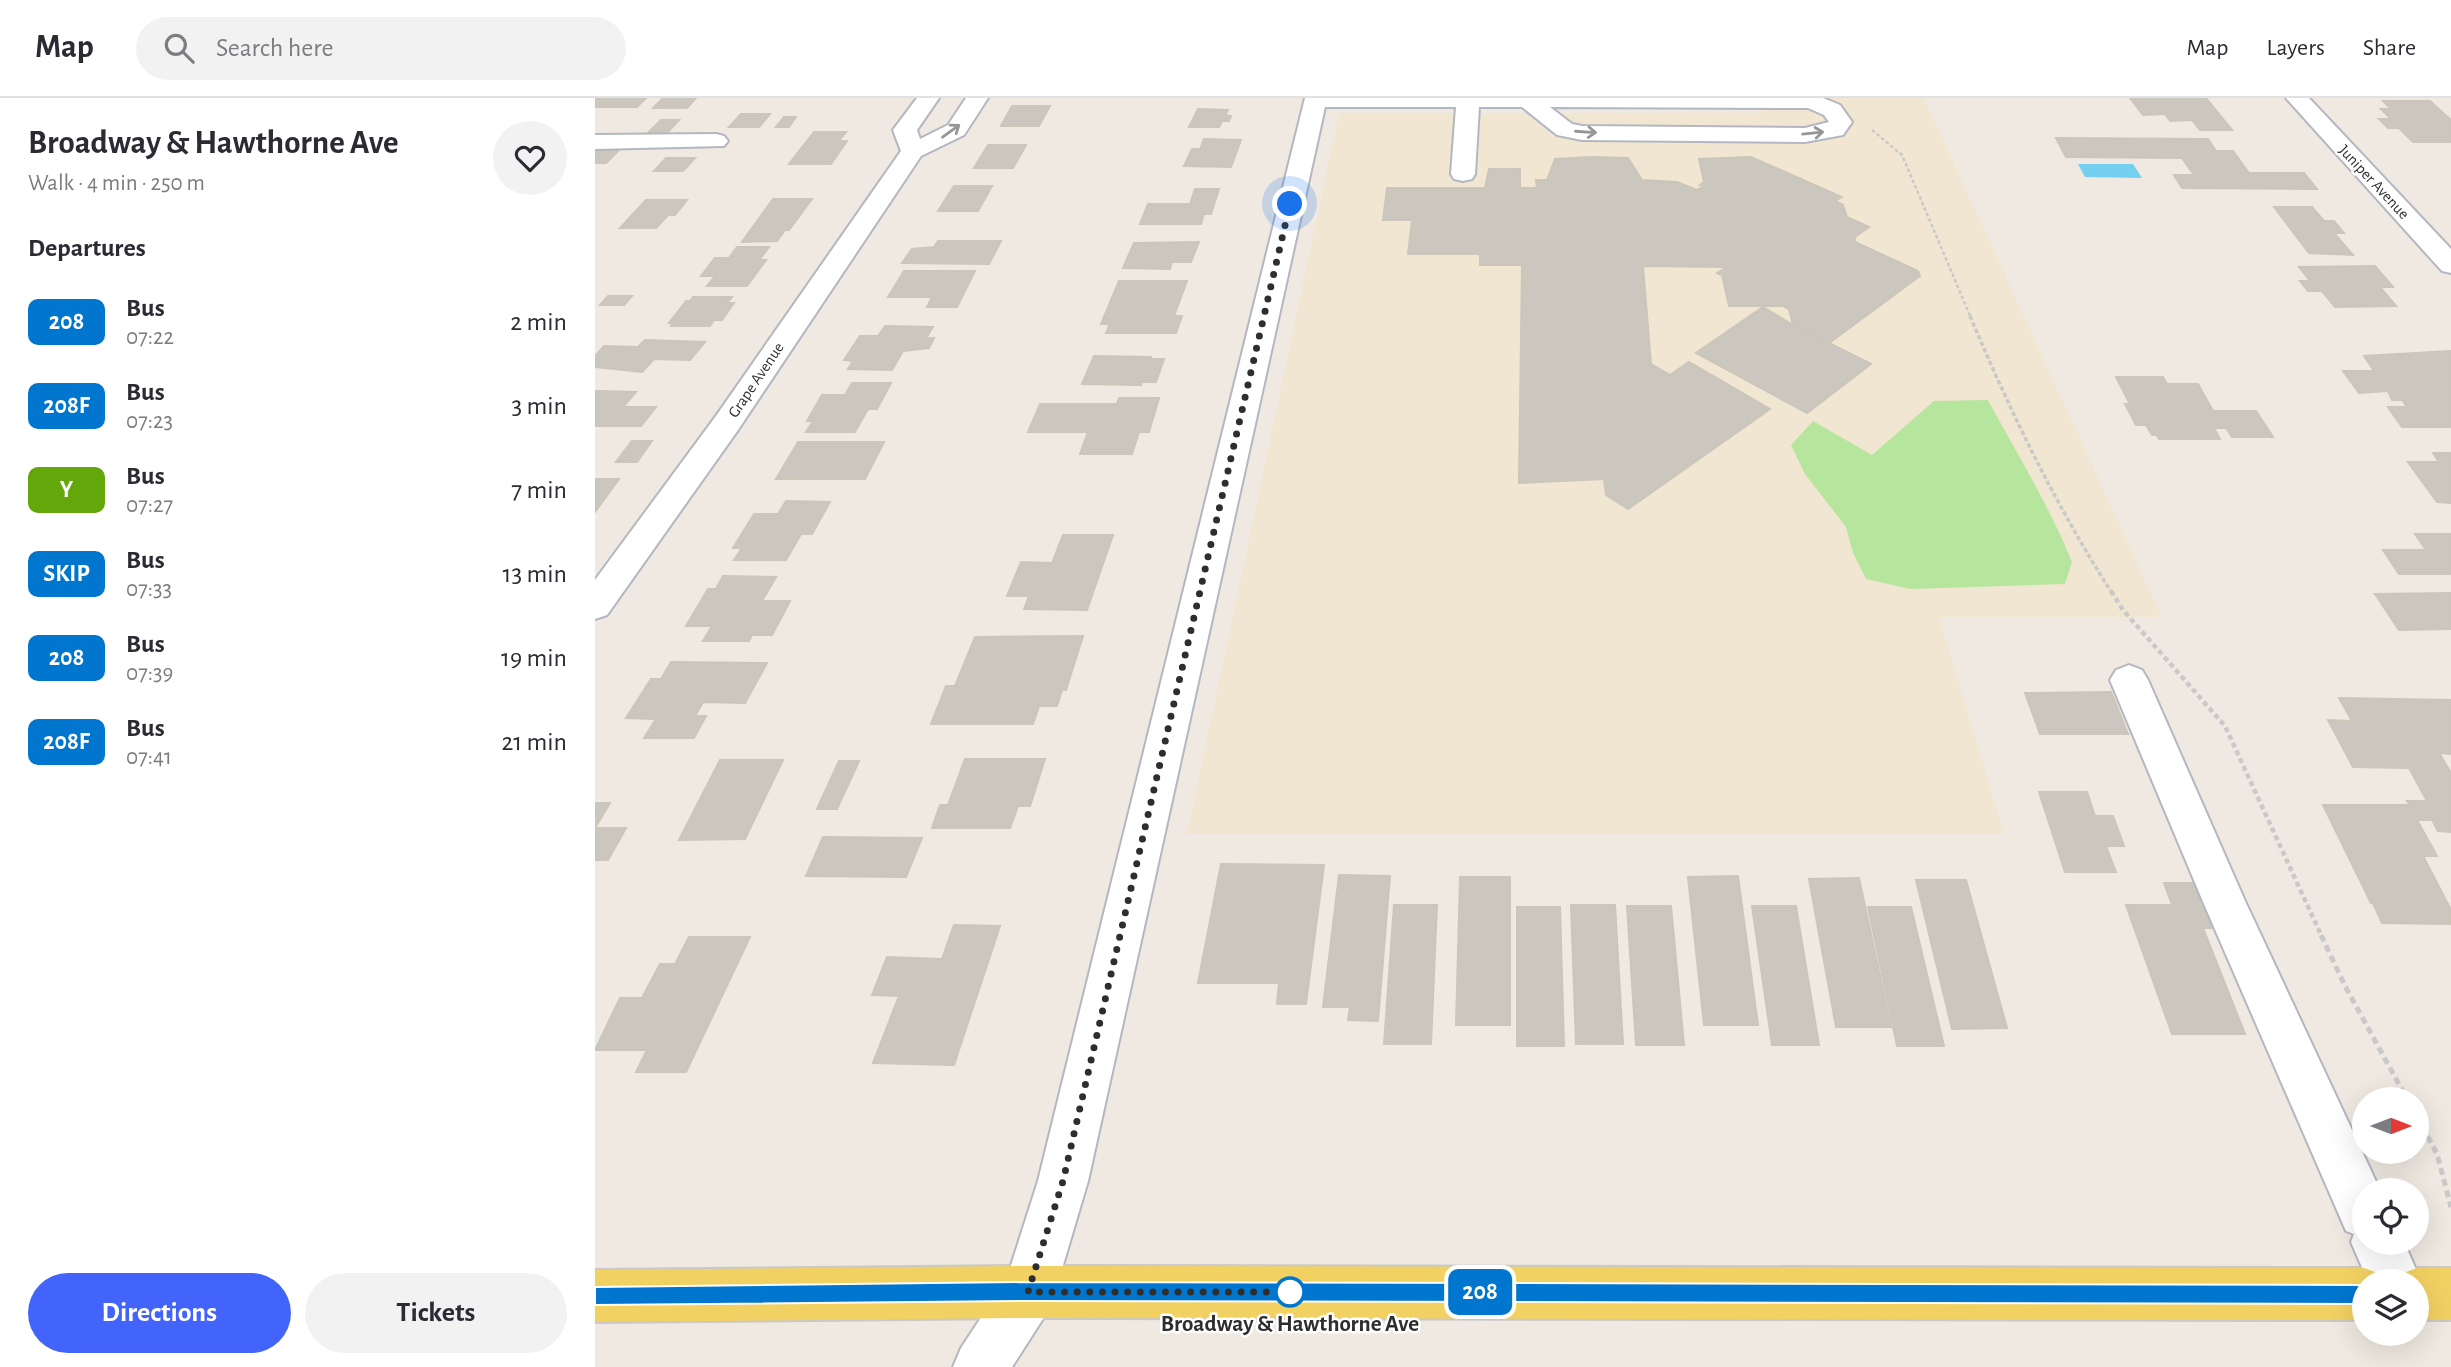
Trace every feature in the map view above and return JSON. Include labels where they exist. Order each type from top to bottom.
[{"type":"main road","points":[[595,1296],[1028,1292],[2352,1294]]},
{"type":"main road","points":[[2429,1294],[2451,1294]]},
{"type":"street","points":[[913,151],[905,130],[927,98]]},
{"type":"street","name":"Grape Avenue","points":[[598,597],[727,422],[913,151],[956,130],[977,98]]},
{"type":"street","name":"Juniper Avenue","points":[[2297,98],[2451,265]]},
{"type":"street","points":[[980,1367],[1028,1292],[1063,1181],[1249,372],[1315,99],[1809,101],[1826,106],[1837,113],[1841,122],[1835,130],[1805,135],[1582,133],[1566,130],[1528,101]]},
{"type":"street","points":[[1463,174],[1468,100]]},
{"type":"street","points":[[595,142],[716,141]]},
{"type":"street","points":[[2129,680],[2352,1186]]},
{"type":"path","points":[[1841,122],[1877,132],[1902,155],[2001,388],[2088,556],[2123,610],[2225,726],[2345,986],[2400,1087]]},
{"type":"path","points":[[2429,1139],[2437,1154],[2451,1206]]},
{"type":"shaded area","points":[[1754,98],[1924,98],[2162,617],[1939,617],[2004,834],[1187,834],[1339,113],[1758,113]]},
{"type":"green space","points":[[1988,400],[2043,500],[2072,562],[2065,584],[1910,589],[1866,579],[1853,553],[1846,527],[1805,474],[1791,445],[1813,421],[1872,455],[1934,401]]},
{"type":"water","points":[[2078,164],[2133,164],[2142,178],[2085,177]]},
{"type":"building","points":[[595,98],[646,98],[637,107],[595,107]]},
{"type":"building","points":[[663,98],[696,98],[687,108],[653,108]]},
{"type":"building","points":[[2130,98],[2206,98],[2232,130],[2200,130],[2192,120],[2170,121],[2165,114],[2143,115]]},
{"type":"building","points":[[2383,101],[2430,101],[2451,120],[2451,142],[2413,142],[2399,128],[2388,128],[2379,119],[2391,119],[2381,109],[2391,109]]},
{"type":"building","points":[[1012,106],[1050,106],[1039,126],[1001,126]]},
{"type":"building","points":[[1198,109],[1228,110],[1225,115],[1231,116],[1229,121],[1222,121],[1219,127],[1189,127]]},
{"type":"building","points":[[741,114],[770,114],[759,127],[729,127]]},
{"type":"building","points":[[784,117],[796,117],[789,127],[776,127]]},
{"type":"building","points":[[661,120],[679,120],[668,132],[649,132]]},
{"type":"building","points":[[814,132],[846,132],[839,141],[847,141],[831,164],[789,164]]},
{"type":"building","points":[[2056,138],[2208,139],[2216,151],[2233,151],[2249,173],[2304,173],[2317,189],[2182,188],[2174,175],[2194,175],[2182,158],[2066,157]]},
{"type":"building","points":[[1204,139],[1241,140],[1231,167],[1184,166],[1192,149],[1200,149]]},
{"type":"building","points":[[988,145],[1026,145],[1013,168],[974,168]]},
{"type":"building","points":[[595,146],[623,146],[606,163],[595,163]]},
{"type":"building","points":[[1751,157],[1842,197],[1835,201],[1843,205],[1847,217],[1869,227],[1855,237],[1855,242],[1918,271],[1920,276],[1829,343],[1793,325],[1789,309],[1783,306],[1729,306],[1722,275],[1717,273],[1727,267],[1643,266],[1651,364],[1670,375],[1689,362],[1770,409],[1628,509],[1606,495],[1604,479],[1519,483],[1522,265],[1480,265],[1480,254],[1408,254],[1412,220],[1383,220],[1387,188],[1485,188],[1489,169],[1520,169],[1520,188],[1537,188],[1536,180],[1547,180],[1555,159],[1628,158],[1642,180],[1677,182],[1697,190],[1704,186],[1700,185],[1704,182],[1699,159]]},
{"type":"building","points":[[666,158],[695,158],[683,171],[654,171]]},
{"type":"building","points":[[954,186],[992,186],[978,211],[938,211]]},
{"type":"building","points":[[1195,189],[1219,189],[1211,214],[1204,214],[1201,224],[1140,224],[1148,204],[1190,204]]},
{"type":"building","points":[[773,199],[812,199],[789,230],[785,230],[777,241],[742,242]]},
{"type":"building","points":[[646,200],[687,200],[675,215],[668,215],[656,228],[620,228]]},
{"type":"building","points":[[2274,207],[2312,207],[2324,221],[2334,221],[2344,233],[2334,233],[2353,255],[2309,253]]},
{"type":"building","points":[[938,241],[1001,241],[989,264],[902,263],[912,249],[934,247]]},
{"type":"building","points":[[1199,242],[1191,262],[1172,262],[1170,269],[1123,268],[1134,243]]},
{"type":"building","points":[[737,247],[769,247],[759,260],[766,260],[747,286],[707,286],[715,276],[701,276],[715,258],[729,258]]},
{"type":"building","points":[[2375,266],[2393,287],[2380,287],[2396,306],[2335,307],[2322,291],[2308,291],[2300,281],[2310,281],[2299,267]]},
{"type":"building","points":[[904,271],[975,271],[957,307],[927,307],[932,297],[888,297]]},
{"type":"building","points":[[1119,281],[1187,281],[1174,316],[1182,316],[1176,333],[1106,333],[1110,324],[1101,324]]},
{"type":"building","points":[[608,296],[632,296],[624,305],[600,305]]},
{"type":"building","points":[[693,297],[732,297],[727,303],[734,303],[722,320],[714,320],[710,326],[671,326],[673,323],[669,323],[686,301]]},
{"type":"building","points":[[1763,307],[1871,364],[1807,413],[1696,353]]},
{"type":"building","points":[[885,326],[933,327],[926,338],[934,338],[929,348],[903,351],[892,370],[848,369],[853,361],[844,360],[860,336],[878,336]]},
{"type":"building","points":[[645,340],[705,342],[690,360],[654,359],[642,372],[595,367],[595,356],[604,346],[638,347]]},
{"type":"building","points":[[2451,351],[2451,427],[2402,427],[2388,407],[2407,407],[2402,400],[2392,400],[2388,391],[2359,393],[2343,371],[2374,371],[2364,356]]},
{"type":"building","points":[[1094,356],[1164,359],[1156,382],[1142,382],[1141,385],[1082,384]]},
{"type":"building","points":[[2116,377],[2163,377],[2167,384],[2198,384],[2213,411],[2256,411],[2273,437],[2232,437],[2226,428],[2214,428],[2220,439],[2159,439],[2157,435],[2152,435],[2146,425],[2136,425],[2125,404],[2130,404]]},
{"type":"building","points":[[852,383],[891,383],[877,409],[868,409],[855,432],[806,432],[813,421],[807,421],[822,395],[845,395]]},
{"type":"building","points":[[595,391],[636,392],[623,407],[656,407],[641,426],[595,426]]},
{"type":"building","points":[[1119,398],[1159,398],[1149,432],[1139,432],[1132,454],[1080,454],[1088,432],[1028,432],[1040,404],[1117,404]]},
{"type":"building","points":[[632,441],[652,441],[637,462],[616,462]]},
{"type":"building","points":[[798,442],[884,442],[865,479],[776,479]]},
{"type":"building","points":[[2433,453],[2451,453],[2451,503],[2437,502],[2408,462],[2439,462]]},
{"type":"building","points":[[595,479],[619,479],[595,512]]},
{"type":"building","points":[[786,501],[830,502],[812,534],[801,534],[786,560],[734,560],[742,548],[733,548],[754,514],[778,514]]},
{"type":"building","points":[[2415,534],[2451,534],[2451,574],[2399,574],[2383,550],[2426,550]]},
{"type":"building","points":[[1063,535],[1113,535],[1087,610],[1024,609],[1029,596],[1007,596],[1021,562],[1052,563]]},
{"type":"building","points":[[723,576],[776,577],[762,601],[790,601],[772,635],[752,635],[749,641],[703,641],[712,626],[686,626],[708,589],[716,589]]},
{"type":"building","points":[[2451,593],[2451,629],[2399,630],[2375,594]]},
{"type":"building","points":[[1083,636],[1066,690],[1062,690],[1057,706],[1039,706],[1033,724],[931,724],[946,686],[955,686],[975,637]]},
{"type":"building","points":[[671,662],[767,663],[745,703],[703,702],[695,716],[706,716],[694,738],[644,738],[656,719],[626,718],[651,679],[661,679]]},
{"type":"building","points":[[2111,692],[2128,734],[2040,734],[2025,693]]},
{"type":"building","points":[[2339,698],[2451,700],[2451,754],[2439,753],[2451,773],[2451,832],[2438,831],[2432,820],[2417,820],[2437,856],[2423,856],[2451,910],[2451,924],[2382,923],[2371,903],[2323,805],[2410,805],[2407,801],[2427,801],[2409,768],[2353,767],[2328,720],[2352,721]]},
{"type":"building","points":[[965,759],[1045,759],[1030,806],[1018,806],[1010,828],[932,828],[940,805],[948,805]]},
{"type":"building","points":[[720,760],[783,760],[745,839],[679,840]]},
{"type":"building","points":[[839,761],[859,761],[837,809],[817,809]]},
{"type":"building","points":[[2039,792],[2087,792],[2095,816],[2113,816],[2124,846],[2106,846],[2116,872],[2065,872]]},
{"type":"building","points":[[595,803],[610,803],[595,828]]},
{"type":"building","points":[[595,828],[626,828],[608,860],[595,860]]},
{"type":"building","points":[[823,837],[922,838],[906,877],[806,876]]},
{"type":"building","points":[[1221,864],[1324,865],[1306,1004],[1277,1004],[1279,983],[1198,983]]},
{"type":"building","points":[[1339,875],[1390,876],[1378,1021],[1348,1020],[1350,1007],[1323,1007]]},
{"type":"building","points":[[1738,876],[1758,1025],[1704,1025],[1688,877]]},
{"type":"building","points":[[1460,877],[1510,877],[1510,1025],[1456,1025]]},
{"type":"building","points":[[1859,878],[1891,1027],[1836,1027],[1809,879]]},
{"type":"building","points":[[1916,880],[1966,880],[2007,1028],[1952,1029]]},
{"type":"building","points":[[2164,883],[2203,883],[2221,928],[2203,928],[2245,1034],[2172,1034],[2126,905],[2172,905]]},
{"type":"building","points":[[1394,905],[1437,905],[1431,1044],[1384,1044]]},
{"type":"building","points":[[1571,905],[1615,905],[1623,1044],[1576,1044]]},
{"type":"building","points":[[1627,906],[1671,906],[1684,1045],[1636,1045]]},
{"type":"building","points":[[1752,906],[1796,906],[1819,1045],[1772,1045]]},
{"type":"building","points":[[1517,907],[1560,907],[1564,1046],[1517,1046]]},
{"type":"building","points":[[1868,907],[1911,907],[1944,1046],[1897,1046]]},
{"type":"building","points":[[954,925],[1000,926],[954,1065],[873,1063],[899,996],[872,995],[887,957],[942,959]]},
{"type":"building","points":[[689,937],[750,937],[686,1072],[636,1072],[647,1050],[595,1050],[620,998],[642,998],[660,964],[675,964]]},
{"type":"bus line","name":"208","points":[[595,1296],[1028,1292],[2352,1294]]},
{"type":"place","name":"Broadway & Hawthorne Ave","points":[[1290,1292]]},
{"type":"route","points":[[1290,204],[1063,1181],[1028,1292],[1297,1292],[1290,1292]]}]
